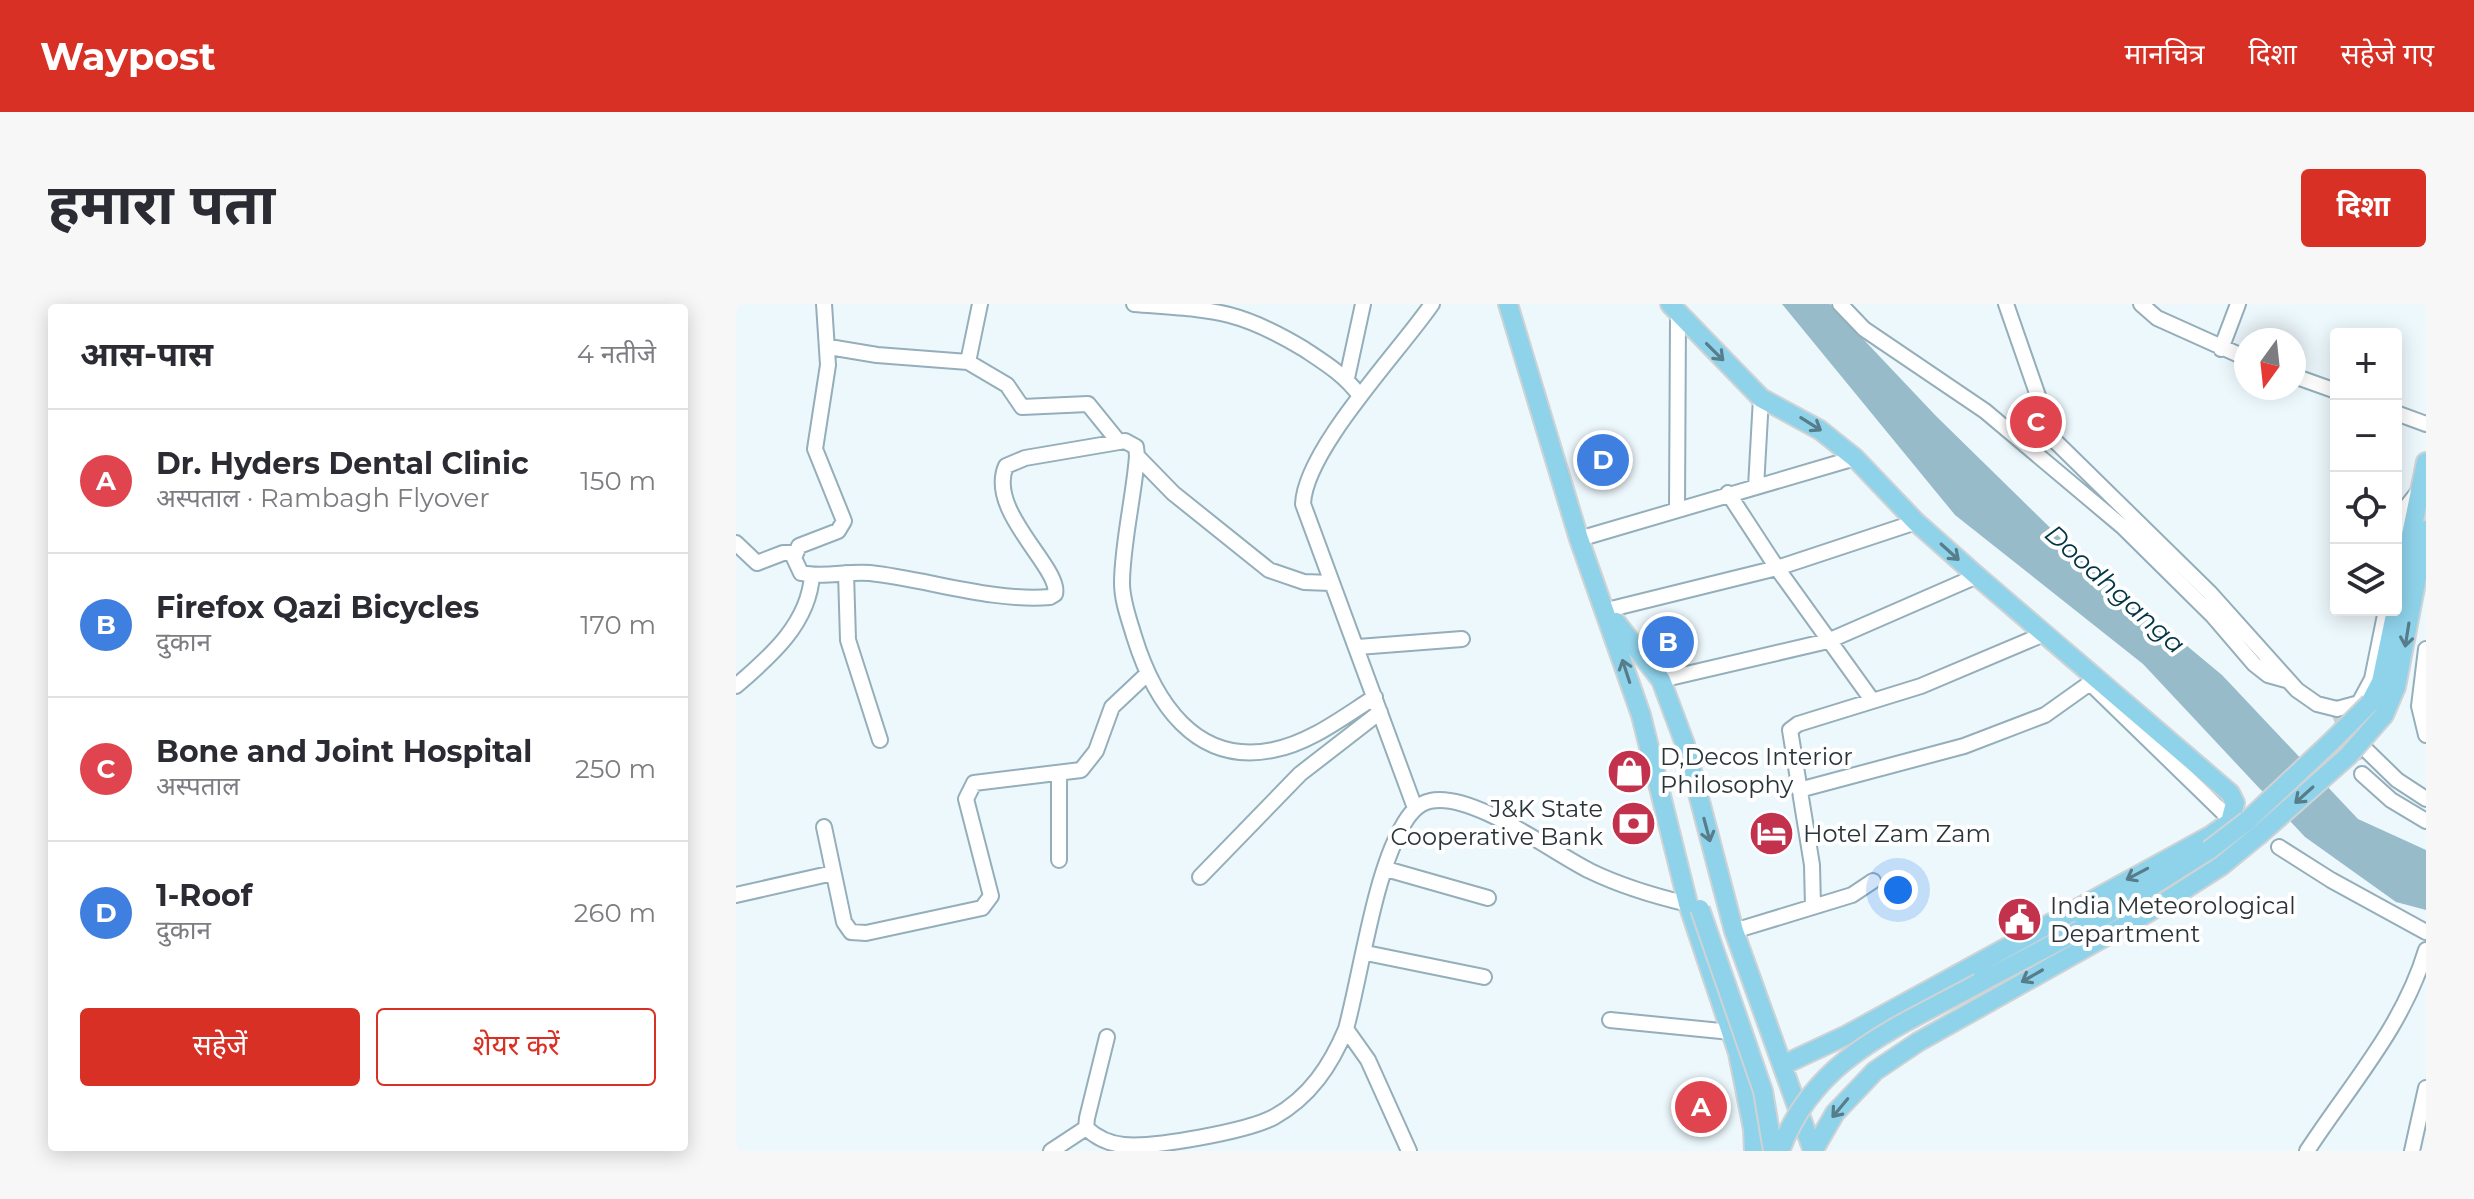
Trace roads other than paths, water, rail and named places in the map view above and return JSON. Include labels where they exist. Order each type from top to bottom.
[{"type":"main road","points":[[1508,304],[1579,539],[1607,610],[1641,715],[1654,729],[1657,739],[1694,906],[1731,1032],[1753,1129],[1754,1151]]},
{"type":"main road","points":[[1674,309],[1761,398],[1820,430],[1855,458],[1916,522],[2230,793],[2235,803],[2233,824],[1785,1069]]},
{"type":"main road","points":[[2402,577],[2426,462]]},
{"type":"main road","points":[[1813,1151],[1835,1113],[1875,1071],[1918,1042],[2149,912],[2221,866],[2359,743],[2377,709],[2396,687],[2426,530]]},
{"type":"main road","points":[[1607,610],[1661,680],[1685,744],[1734,931],[1813,1151]]},
{"type":"main road","points":[[1780,1151],[1799,1106],[1842,1061],[2093,923],[2209,850],[2247,821],[2340,733],[2377,709],[2395,616]]},
{"type":"main road","points":[[1694,906],[1756,1068],[1773,1151]]},
{"type":"main road","points":[[1785,1069],[1812,1064],[2088,908],[2112,910]]},
{"type":"main road","points":[[1723,1006],[1756,991]]},
{"type":"street","points":[[824,304],[829,347],[815,449],[844,521],[838,531],[799,546],[795,553],[797,570],[812,575],[846,573],[892,576],[947,588],[1050,597],[1055,594],[1055,583],[1022,534],[1004,494],[1002,475],[1006,466],[1025,458],[1118,441],[1132,443],[1137,456],[1173,493],[1269,570],[1304,582],[1331,583]]},
{"type":"street","points":[[968,362],[980,304]]},
{"type":"street","points":[[1134,304],[1204,308],[1249,319],[1347,378],[1360,396]]},
{"type":"street","points":[[1347,378],[1363,304]]},
{"type":"street","points":[[1415,808],[1303,504],[1303,489],[1314,464],[1360,396],[1402,347],[1432,304]]},
{"type":"street","points":[[1840,304],[1864,329],[1985,411],[2123,527],[2212,615],[2262,671],[2289,680]]},
{"type":"street","points":[[2006,304],[2053,439],[2210,593],[2289,680],[2317,704],[2340,733]]},
{"type":"street","points":[[2141,304],[2157,318],[2234,354]]},
{"type":"street","points":[[2221,349],[2238,304]]},
{"type":"street","points":[[1674,309],[1677,510]]},
{"type":"street","points":[[829,347],[877,355],[968,362],[1007,385],[1022,407],[1088,404],[1118,441]]},
{"type":"street","points":[[2306,380],[2330,389]]},
{"type":"street","points":[[1756,487],[1761,398]]},
{"type":"street","points":[[2402,415],[2426,424]]},
{"type":"street","points":[[1137,456],[1122,583],[1124,601],[1146,675],[1192,736],[1207,744],[1248,753],[1292,746],[1375,697]]},
{"type":"street","points":[[1579,539],[1855,458]]},
{"type":"street","points":[[2399,544],[2407,506],[2418,492]]},
{"type":"street","points":[[1728,493],[1777,568],[1872,700]]},
{"type":"street","points":[[1607,610],[1777,568],[1916,522]]},
{"type":"street","points":[[736,543],[757,563],[783,553],[795,553]]},
{"type":"street","points":[[846,573],[848,640],[880,740]]},
{"type":"street","points":[[736,686],[797,623],[810,598],[812,575]]},
{"type":"street","points":[[1661,680],[1828,641],[1977,576]]},
{"type":"street","points":[[2317,704],[2337,709],[2359,703],[2372,679],[2385,616]]},
{"type":"street","points":[[1813,907],[1812,865],[1790,730],[1798,724],[1921,686],[2044,634]]},
{"type":"street","points":[[1358,647],[1462,639]]},
{"type":"street","points":[[2426,649],[2419,706],[2426,735]]},
{"type":"street","points":[[824,827],[844,922],[851,932],[858,934],[982,908],[991,896],[966,799],[969,790],[974,783],[995,778],[1059,775],[1081,770],[1091,760],[1112,707],[1146,675]]},
{"type":"street","points":[[1799,790],[1964,746],[2045,715],[2090,683],[2233,824]]},
{"type":"street","points":[[1200,877],[1300,774],[1380,712]]},
{"type":"street","points":[[2359,743],[2397,780],[2426,799]]},
{"type":"street","points":[[2362,774],[2391,800],[2426,821]]},
{"type":"street","points":[[1059,775],[1059,860]]},
{"type":"street","points":[[1086,1128],[1105,1140],[1129,1146],[1248,1128],[1275,1117],[1327,1071],[1346,1029],[1386,869],[1400,830],[1415,808],[1440,800],[1496,816],[1593,872],[1637,891],[1694,906]]},
{"type":"street","points":[[2279,847],[2331,880],[2426,932]]},
{"type":"street","points":[[1386,869],[1488,898]]},
{"type":"street","points":[[736,895],[833,873]]},
{"type":"street","points":[[1734,931],[1852,895],[1873,881]]},
{"type":"street","points":[[2307,1151],[2388,1037],[2414,990],[2426,950]]},
{"type":"street","points":[[1366,953],[1484,977]]},
{"type":"street","points":[[1610,1020],[1731,1032]]},
{"type":"street","points":[[1346,1029],[1368,1060],[1409,1151]]},
{"type":"street","points":[[1051,1151],[1086,1128],[1107,1037]]},
{"type":"street","points":[[2412,1151],[2426,1088]]},
{"type":"street","points":[[1197,1136],[1203,1151]]},
{"type":"water","name":"Doodhganga","points":[[1782,304],[1830,304],[1936,416],[2080,557],[2222,675],[2358,819],[2426,850],[2426,910],[2396,902],[2305,837],[2143,664],[1955,515]]},
{"type":"tunnel","points":[[2337,709],[2362,774]]},
{"type":"place","name":"Bone and Joint Hospital","points":[[2036,422]]},
{"type":"place","name":"1-Roof","points":[[1603,460]]},
{"type":"place","name":"Firefox Qazi Bicycles","points":[[1668,642]]},
{"type":"place","name":"D,Decos Interior Philosophy","points":[[1629,771]]},
{"type":"place","name":"J&K State Cooperative Bank","points":[[1634,823]]},
{"type":"place","name":"Hotel Zam Zam","points":[[1772,834]]},
{"type":"place","name":"India Meteorological Department","points":[[2019,920]]},
{"type":"place","name":"Dr. Hyders Dental Clinic","points":[[1701,1107]]}]
